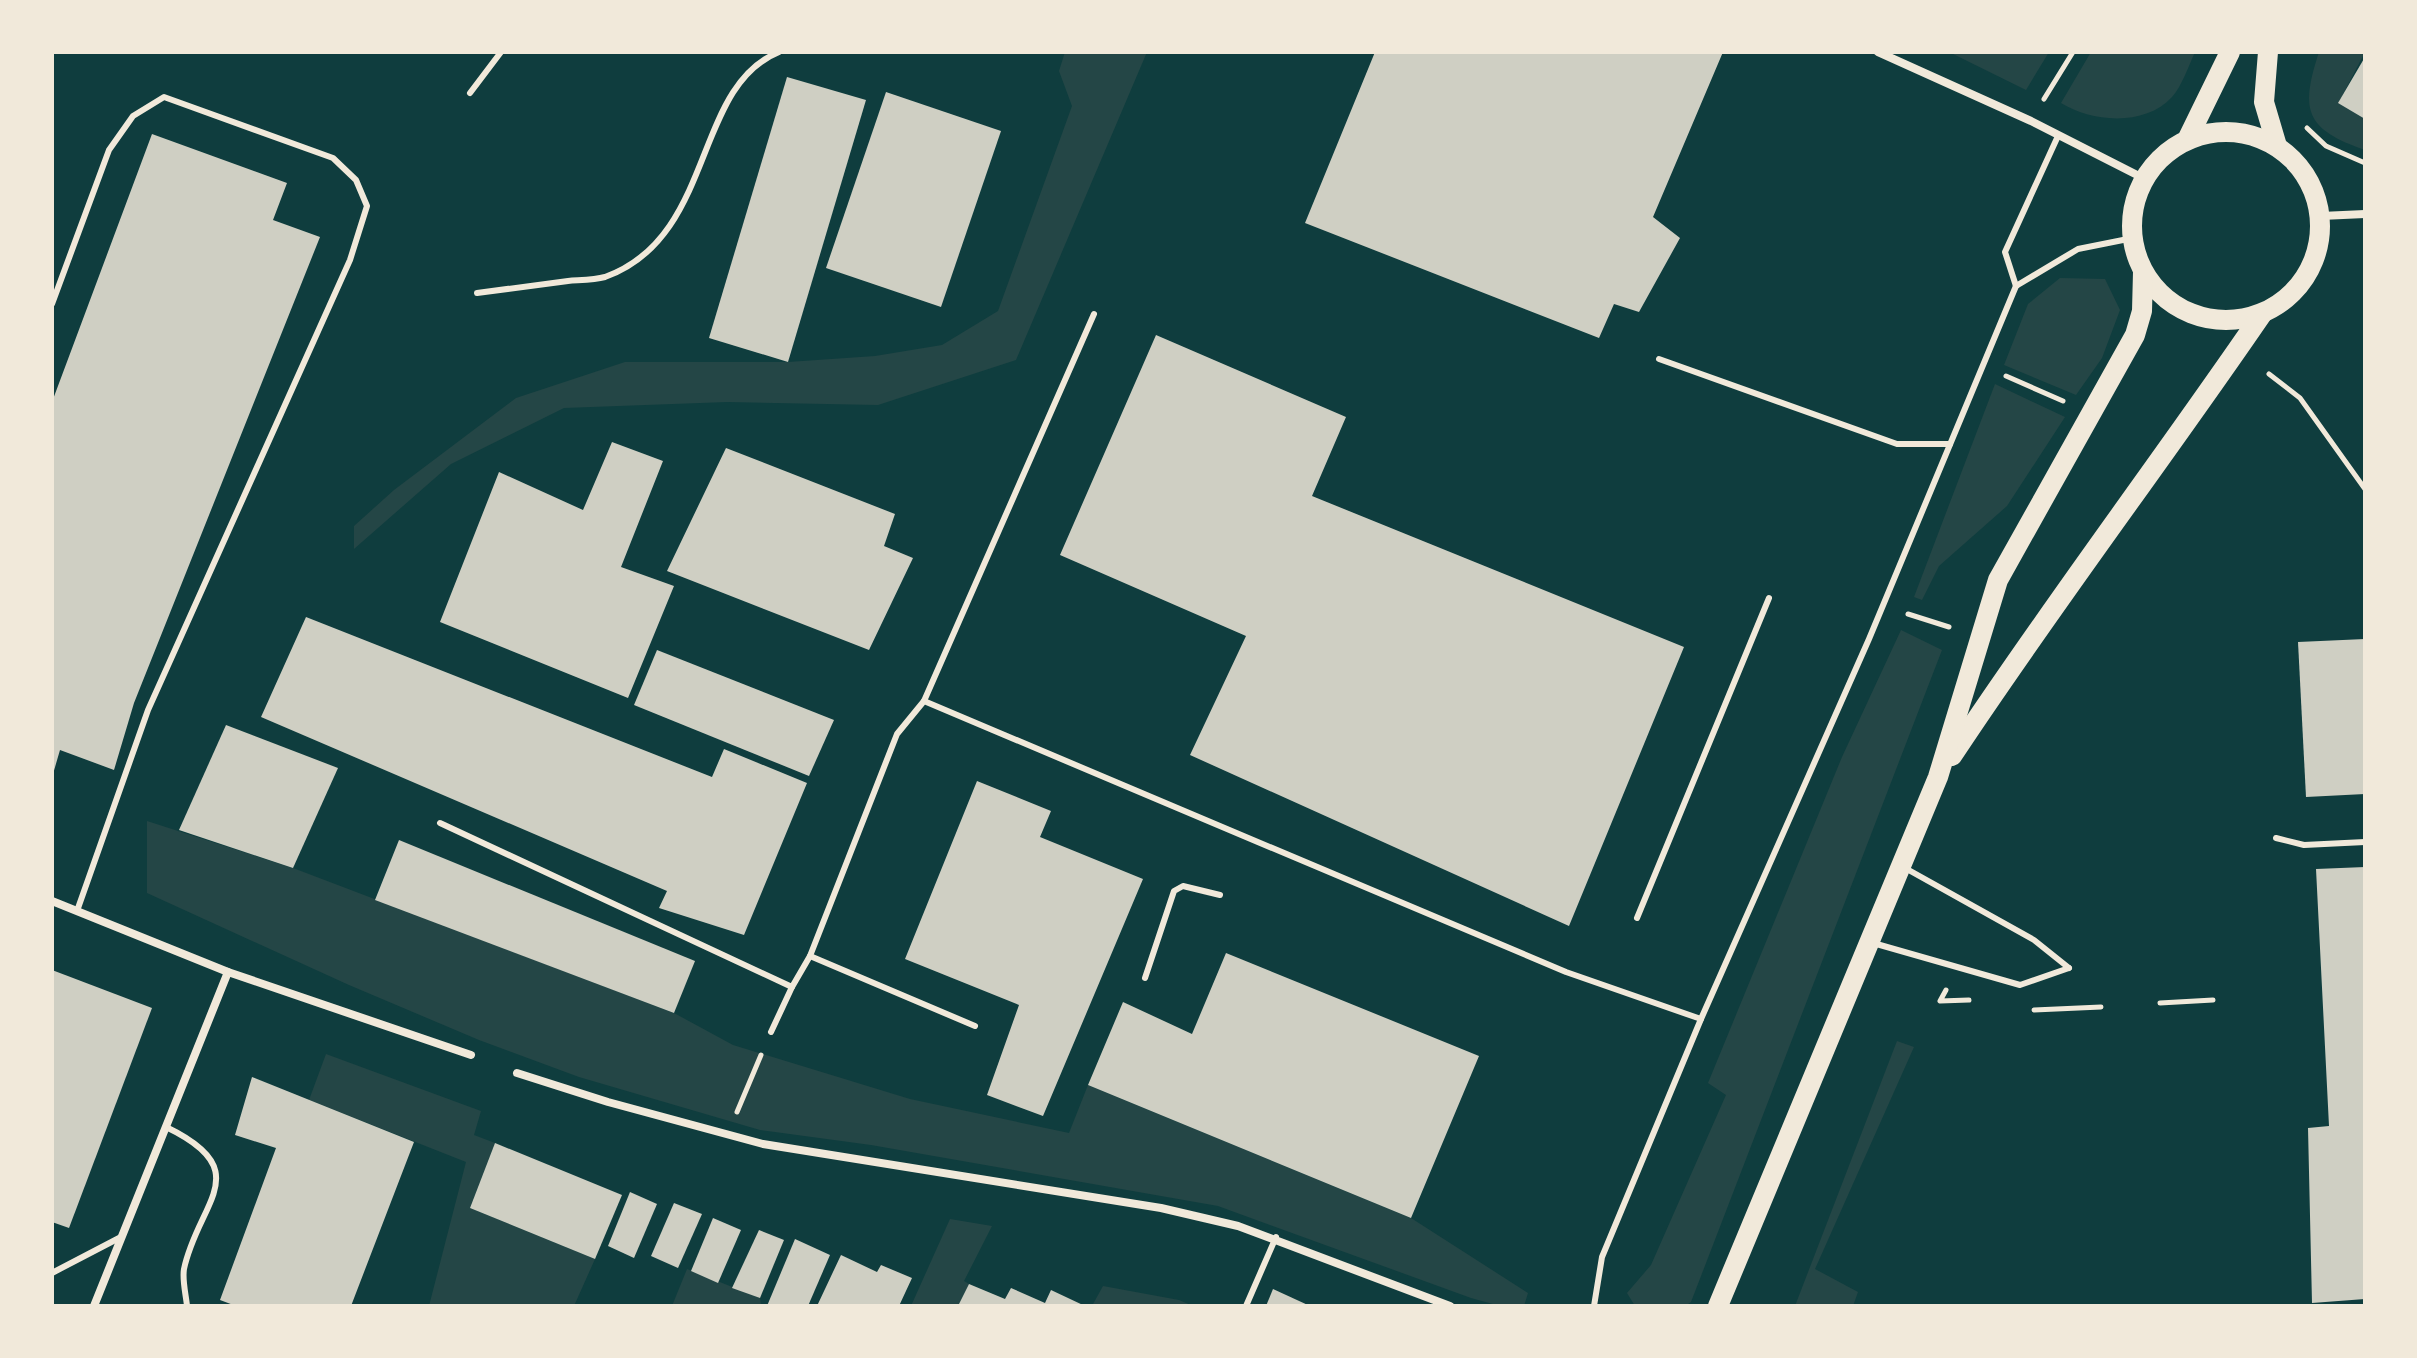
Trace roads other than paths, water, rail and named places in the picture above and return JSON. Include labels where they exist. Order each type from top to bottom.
[{"type":"main road","points":[[2187,140],[2230,52]]},
{"type":"main road","points":[[2268,52],[2264,102],[2277,146]]},
{"type":"main road","points":[[1718,1306],[1938,777],[1998,580],[2135,335],[2142,311],[2143,272],[2133,238],[2132,217],[2145,179],[2156,163],[2187,140],[2217,132],[2248,134],[2277,146],[2299,164],[2314,188],[2321,216],[2319,246],[2308,274],[2288,298],[2262,314],[2235,321],[2208,319],[2182,310],[2160,294],[2143,272]]},
{"type":"main road","points":[[1938,777],[2031,637],[2163,459],[2262,314]]},
{"type":"street","points":[[1878,52],[2031,121],[2145,179]]},
{"type":"street","points":[[2321,216],[2365,214]]},
{"type":"street","points":[[52,901],[228,972],[471,1055]]},
{"type":"street","points":[[94,1306],[228,972]]},
{"type":"street","points":[[517,1073],[763,1144],[1161,1208],[1276,1237],[1450,1306]]},
{"type":"lane","points":[[470,93],[501,52]]},
{"type":"lane","points":[[477,293],[605,277],[657,245],[688,198],[721,117],[742,81],[766,57],[779,52]]},
{"type":"lane","points":[[52,304],[109,150],[133,116],[164,97],[333,158],[356,180],[367,206],[350,260],[148,710],[77,911]]},
{"type":"lane","points":[[2016,286],[2005,252],[2058,136]]},
{"type":"lane","points":[[1594,1306],[1602,1257],[1701,1019],[1869,639],[2016,286],[2078,249],[2133,238]]},
{"type":"lane","points":[[771,1032],[810,956],[897,734],[924,701],[1094,314]]},
{"type":"lane","points":[[1659,359],[1897,444],[1950,444]]},
{"type":"lane","points":[[1637,918],[1769,598]]},
{"type":"lane","points":[[924,701],[1566,972],[1701,1019]]},
{"type":"lane","points":[[440,823],[792,987]]},
{"type":"lane","points":[[2276,838],[2304,845],[2365,842]]},
{"type":"lane","points":[[1871,942],[2020,985],[2069,968],[2034,940],[1901,865]]},
{"type":"lane","points":[[1145,978],[1174,891],[1183,886],[1220,895]]},
{"type":"lane","points":[[810,956],[975,1026]]},
{"type":"lane","points":[[166,1127],[193,1140],[212,1157],[216,1187],[184,1271],[187,1306]]},
{"type":"lane","points":[[52,1273],[121,1237]]},
{"type":"lane","points":[[1246,1306],[1276,1237]]}]
